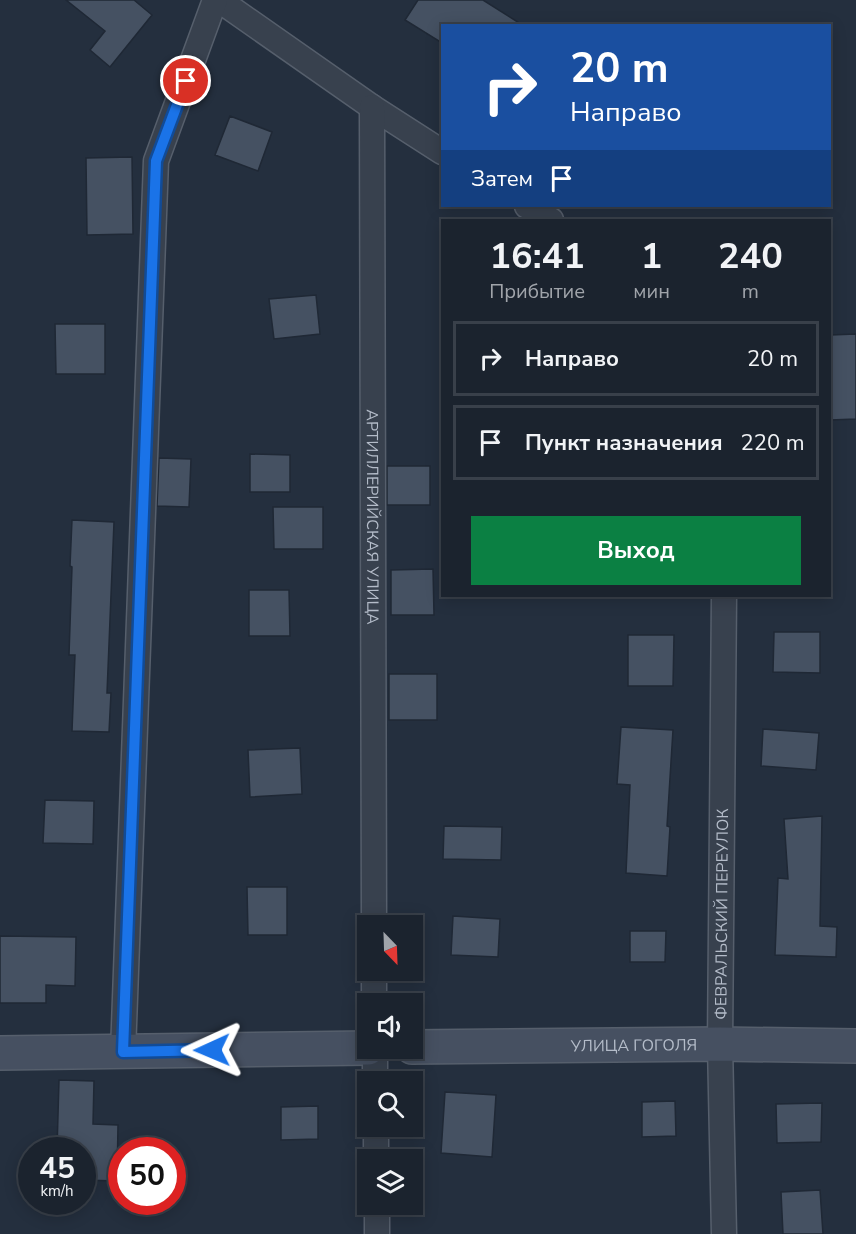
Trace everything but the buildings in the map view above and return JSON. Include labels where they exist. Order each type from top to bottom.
[{"type":"main road","name":"УЛИЦА ГОГОЛЯ","points":[[423,1047],[720,1044],[856,1046]]},
{"type":"main road","points":[[0,1053],[357,1047]]},
{"type":"street","points":[[123,1052],[156,161],[217,0],[372,107],[441,151]]},
{"type":"street","name":"АРТИЛЛЕРИЙСКАЯ УЛИЦА","points":[[372,107],[374,915]]},
{"type":"street","points":[[529,207],[549,219]]},
{"type":"street","name":"ФЕВРАЛЬСКИЙ ПЕРЕУЛОК","points":[[724,597],[720,1044],[724,1234]]},
{"type":"street","points":[[377,1215],[378,1234]]},
{"type":"route","points":[[186,81],[156,161],[123,1052],[212,1050]]}]
